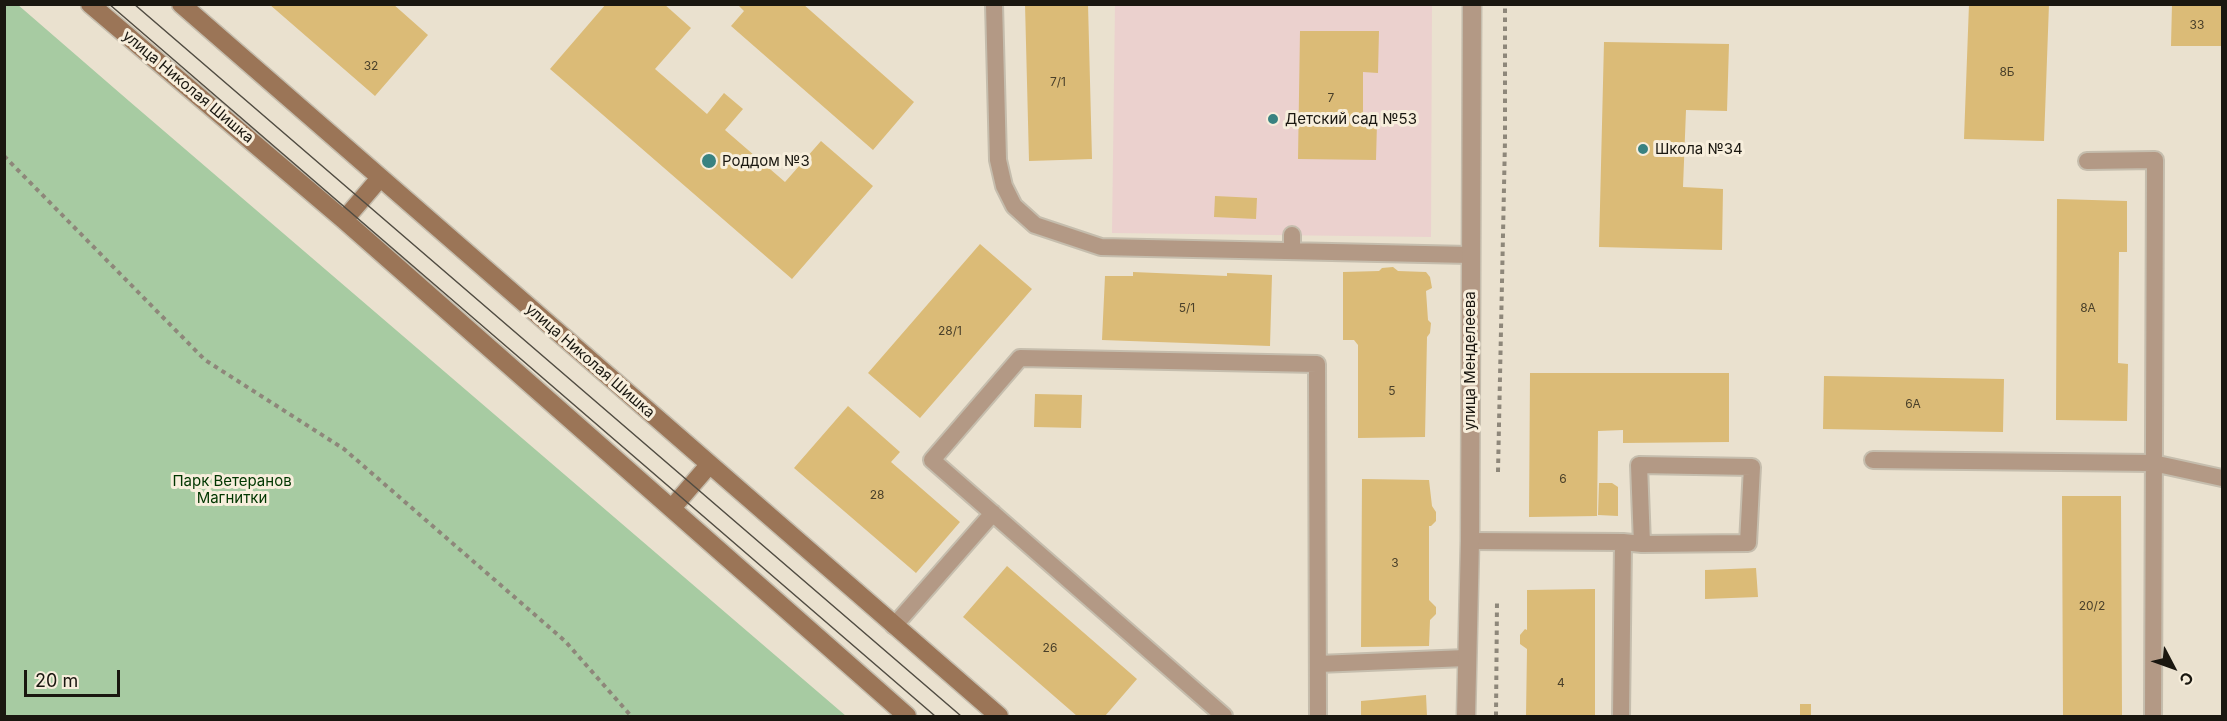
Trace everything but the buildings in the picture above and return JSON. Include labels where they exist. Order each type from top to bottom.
[{"type":"main road","name":"улица Николая Шишка","points":[[90,4],[344,220],[908,717]]},
{"type":"main road","name":"улица Николая Шишка","points":[[183,5],[999,717]]},
{"type":"main road","points":[[344,220],[380,178]]},
{"type":"main road","points":[[672,508],[709,465]]},
{"type":"street","name":"улица Менделеева","points":[[1466,717],[1470,541],[1472,4]]},
{"type":"lane","points":[[994,4],[998,160],[1004,186],[1014,206],[1035,225],[1101,247],[1292,243],[1470,255]]},
{"type":"lane","points":[[2087,161],[2155,160],[2153,717]]},
{"type":"lane","points":[[1224,717],[933,460],[1020,358],[1317,364],[1318,717]]},
{"type":"lane","points":[[1873,460],[2153,463],[2223,478]]},
{"type":"lane","points":[[1470,541],[1642,544],[1748,543],[1752,467],[1640,465],[1642,544]]},
{"type":"lane","points":[[894,626],[993,513]]},
{"type":"lane","points":[[1621,717],[1623,542]]},
{"type":"lane","points":[[1318,664],[1466,658]]},
{"type":"path","points":[[1498,483],[1505,151],[1505,4]]},
{"type":"path","points":[[4,156],[205,360],[344,449],[565,641],[631,717]]},
{"type":"path","points":[[1496,717],[1497,600]]},
{"type":"shaded area","name":"Детский сад №53","points":[[1115,5],[1432,5],[1431,237],[1112,233]]},
{"type":"green space","name":"Парк Ветеранов Магнитки","points":[[17,4],[846,716],[5,716],[4,5]]},
{"type":"tram line","points":[[109,4],[935,716]]},
{"type":"tram line","points":[[134,4],[961,716]]},
{"type":"place","name":"Детский сад №53","points":[[1273,119]]},
{"type":"place","name":"Школа №34","points":[[1643,149]]},
{"type":"place","name":"Роддом №3","points":[[709,161]]}]
